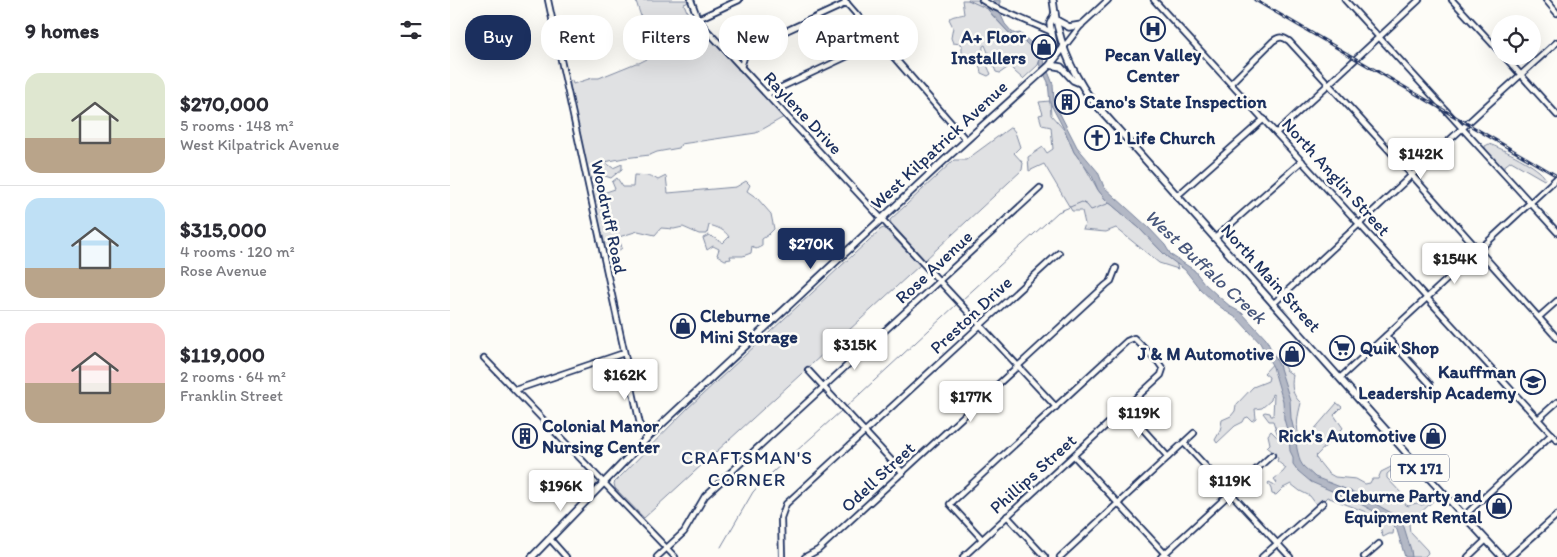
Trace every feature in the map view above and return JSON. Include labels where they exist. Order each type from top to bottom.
[{"type":"main road","name":"North Main Street","points":[[1054,0],[1056,20],[1064,47],[1071,65],[1091,99],[1502,557]]},
{"type":"main road","points":[[1055,13],[1050,24],[1054,44],[1051,64],[1061,67],[1073,80],[1080,82]]},
{"type":"main road","points":[[1056,20],[1069,27],[1081,26]]},
{"type":"main road","name":"West Kilpatrick Avenue","points":[[532,557],[648,437],[966,140],[1051,64],[1064,47]]},
{"type":"street","name":"Woodruff Road","points":[[548,0],[641,429],[648,437]]},
{"type":"street","name":"Raylene Drive","points":[[691,0],[697,15]]},
{"type":"street","points":[[707,15],[739,0]]},
{"type":"street","points":[[741,66],[745,54],[751,47],[853,0]]},
{"type":"street","points":[[982,0],[1052,32]]},
{"type":"street","points":[[1064,47],[1081,26],[1108,0]]},
{"type":"street","name":"North Anglin Street","points":[[1154,0],[1557,440]]},
{"type":"street","points":[[1345,0],[1557,232]]},
{"type":"street","points":[[1276,133],[1419,0]]},
{"type":"street","points":[[1452,0],[1491,42]]},
{"type":"street","points":[[1546,0],[1557,13]]},
{"type":"street","points":[[846,3],[857,15]]},
{"type":"street","name":"Raylene Drive","points":[[709,32],[1056,407]]},
{"type":"street","points":[[1231,83],[1273,41],[1280,37],[1284,38],[1412,175],[1557,338]]},
{"type":"street","points":[[1274,304],[1557,42]]},
{"type":"street","points":[[767,94],[839,60]]},
{"type":"street","points":[[897,60],[966,140]]},
{"type":"street","points":[[1512,65],[1557,115]]},
{"type":"street","points":[[1177,196],[1264,119]]},
{"type":"street","points":[[1214,238],[1302,161]]},
{"type":"street","points":[[1340,378],[1557,178]]},
{"type":"street","name":"Rose Avenue","points":[[657,557],[684,532],[705,496],[1040,188]]},
{"type":"street","name":"Preston Drive","points":[[782,557],[781,518],[786,504],[1059,253]]},
{"type":"street","name":"Odell Street","points":[[805,557],[818,550],[1111,281],[1116,268]]},
{"type":"street","points":[[1538,317],[1557,301]]},
{"type":"street","points":[[1386,336],[1430,384]]},
{"type":"street","name":"Phillips Street","points":[[963,557],[1161,374],[1162,369],[1158,362],[1134,338],[1127,341],[1056,407]]},
{"type":"street","points":[[515,390],[624,353]]},
{"type":"street","points":[[484,358],[675,557]]},
{"type":"street","points":[[808,370],[903,473]]},
{"type":"street","points":[[1538,419],[1557,402]]},
{"type":"street","points":[[982,539],[950,504],[1056,407]]},
{"type":"street","points":[[1124,408],[1168,457]]},
{"type":"street","points":[[1060,557],[1194,433]]},
{"type":"street","points":[[1464,516],[1552,434]]},
{"type":"street","points":[[1184,443],[1290,557]]},
{"type":"street","points":[[1074,456],[1165,556],[1272,455]]},
{"type":"street","points":[[1262,557],[1324,503]]},
{"type":"street","points":[[1510,557],[1557,515]]},
{"type":"street","points":[[1007,516],[1046,557]]},
{"type":"street","points":[[550,539],[566,557]]},
{"type":"street","points":[[1468,557],[1486,540]]},
{"type":"street","points":[[1364,557],[1379,544]]},
{"type":"shaded area","points":[[688,0],[689,2],[684,4],[688,15],[641,15],[636,1]]},
{"type":"shaded area","points":[[962,0],[978,0],[988,6],[992,15],[1011,35],[1025,41],[1035,50],[1040,59],[1038,65],[1023,79],[1010,66],[1000,73],[996,72],[985,45],[983,46],[983,53],[991,74],[988,76],[981,73],[978,57],[974,55],[967,61],[962,52],[962,45],[953,43],[951,38],[953,27],[949,19],[964,14]]},
{"type":"shaded area","points":[[993,0],[1000,0],[1000,13],[1005,24],[1012,32],[1015,34],[1020,33],[1041,54],[1053,84],[1054,102],[1077,147],[1098,172],[1104,187],[1149,228],[1165,245],[1171,255],[1194,270],[1204,283],[1231,307],[1242,313],[1266,339],[1279,365],[1290,400],[1291,418],[1297,449],[1303,466],[1315,477],[1358,494],[1395,515],[1404,527],[1412,557],[1405,557],[1397,530],[1390,520],[1355,501],[1311,482],[1298,471],[1293,464],[1284,419],[1283,401],[1273,367],[1260,343],[1238,319],[1214,302],[1199,288],[1185,270],[1166,256],[1138,227],[1106,200],[1098,190],[1092,176],[1074,152],[1050,103],[1048,82],[1039,64],[1038,54],[1025,42],[1011,35],[988,10],[988,6],[994,7]]},
{"type":"shaded area","points":[[709,37],[719,48],[719,60],[730,60],[784,117],[756,133],[681,144],[679,148],[650,155],[605,162],[613,168],[622,164],[622,169],[611,178],[602,175],[596,182],[597,191],[603,193],[615,189],[612,182],[617,178],[623,187],[633,187],[634,175],[651,176],[658,180],[666,176],[668,193],[736,187],[746,181],[750,185],[747,191],[757,198],[771,214],[774,229],[762,239],[762,246],[756,249],[752,246],[751,253],[743,256],[730,256],[731,259],[725,260],[717,255],[719,249],[713,246],[707,250],[703,238],[709,235],[723,243],[729,237],[720,229],[709,225],[707,234],[699,234],[683,227],[674,229],[661,228],[655,235],[638,231],[619,237],[622,248],[614,254],[605,251],[568,83],[572,80],[573,84],[592,78],[599,78],[645,60],[709,60]]},
{"type":"shaded area","points":[[1050,101],[1051,115],[1065,131],[1074,152],[1098,190],[1106,200],[1138,227],[1166,256],[1176,262],[1178,269],[1159,263],[1116,228],[1106,232],[1083,230],[1085,224],[1082,211],[1072,211],[1044,164],[1029,171],[1028,157],[1043,147],[1047,153],[1053,149],[1051,127],[1042,125],[1039,115],[1043,114],[1039,102]]},
{"type":"shaded area","points":[[1011,127],[1015,132],[1020,147],[1014,153],[1023,163],[1022,170],[925,260],[890,220],[954,160],[966,160]]},
{"type":"shaded area","points":[[1489,144],[1528,163],[1542,174],[1545,178],[1544,180],[1511,161],[1502,168],[1485,150],[1485,146]]},
{"type":"shaded area","points":[[884,228],[920,265],[644,518],[615,488],[614,483],[688,408]]},
{"type":"shaded area","points":[[1279,357],[1286,370],[1293,375],[1293,391],[1301,403],[1297,426],[1300,439],[1312,432],[1337,403],[1342,407],[1334,415],[1343,428],[1315,457],[1328,473],[1335,477],[1356,479],[1365,484],[1370,483],[1372,479],[1378,479],[1381,472],[1391,467],[1394,468],[1387,474],[1387,478],[1403,495],[1402,499],[1406,505],[1425,504],[1425,501],[1431,497],[1434,500],[1409,524],[1410,532],[1427,550],[1428,553],[1424,557],[1410,557],[1397,528],[1394,527],[1393,534],[1383,537],[1379,524],[1366,512],[1327,497],[1321,503],[1316,504],[1310,496],[1291,484],[1283,488],[1276,495],[1272,494],[1268,483],[1275,485],[1277,483],[1274,479],[1286,468],[1277,461],[1278,458],[1267,447],[1270,444],[1268,435],[1271,431],[1279,439],[1273,421],[1269,421],[1263,413],[1270,413],[1273,416],[1274,395],[1272,394],[1271,400],[1262,408],[1255,409],[1256,418],[1252,421],[1248,417],[1245,418],[1243,422],[1235,426],[1217,443],[1215,440],[1220,431],[1222,420],[1231,416],[1235,411],[1236,405],[1253,387],[1268,381],[1269,377],[1264,373]]},
{"type":"waterway","points":[[968,0],[990,10]]},
{"type":"waterway","points":[[962,300],[1058,212],[1082,202],[1091,210],[1110,203]]},
{"type":"waterway","points":[[847,406],[956,305]]},
{"type":"waterway","points":[[721,547],[753,492],[841,411]]},
{"type":"railway","points":[[1255,0],[1557,176]]},
{"type":"place","name":"Pecan Valley Center","points":[[1153,29]]},
{"type":"place","name":"A+ Floor Installers","points":[[1044,47]]},
{"type":"place","name":"Cano's State Inspection","points":[[1067,102]]},
{"type":"place","name":"1 Life Church","points":[[1097,138]]},
{"type":"place","name":"Cleburne Mini Storage","points":[[683,326]]},
{"type":"place","name":"Quik Shop","points":[[1342,348]]},
{"type":"place","name":"J & M Automotive","points":[[1292,354]]},
{"type":"place","name":"Kauffman Leadership Academy","points":[[1533,382]]},
{"type":"place","name":"Colonial Manor Nursing Center","points":[[525,436]]},
{"type":"place","name":"Rick's Automotive","points":[[1433,436]]},
{"type":"place","name":"Cleburne Party and Equipment Rental","points":[[1499,506]]},
{"type":"district","name":"CRAFTSMAN'S CORNER","points":[[747,468]]},
{"type":"water label","name":"West Buffalo Creek","points":[[1206,266]]}]
